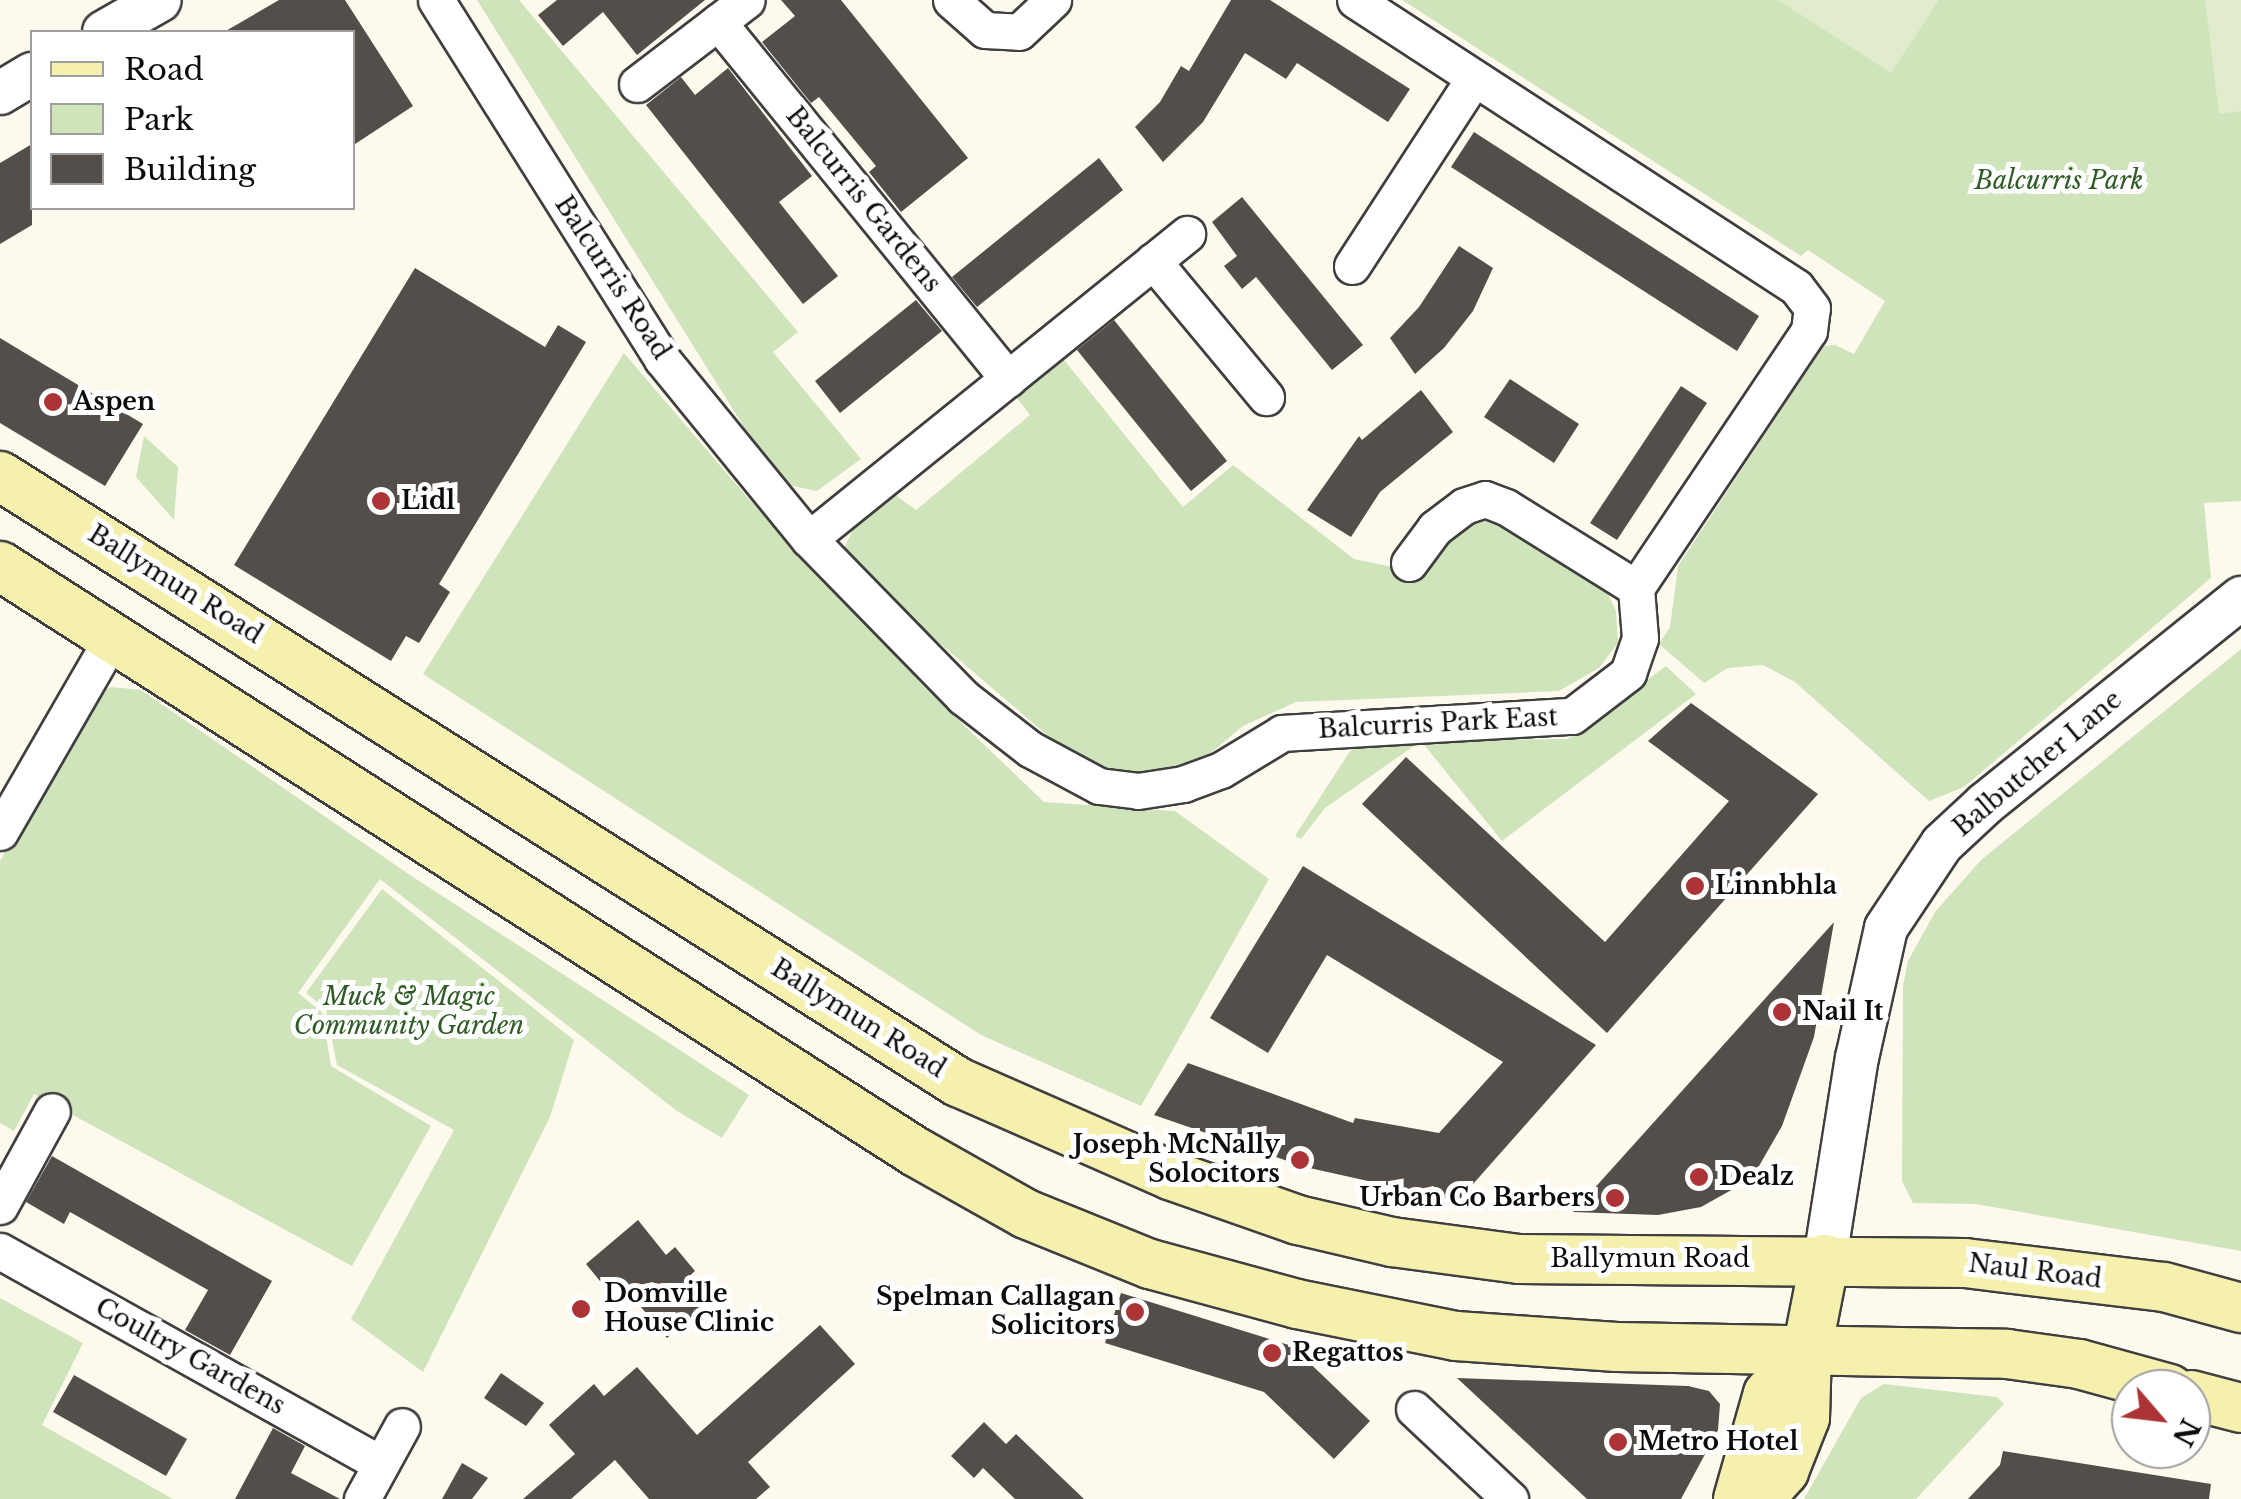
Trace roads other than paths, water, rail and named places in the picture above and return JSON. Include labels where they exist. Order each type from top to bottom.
[{"type":"main road","name":"Ballymun Road","points":[[0,476],[958,1082],[1170,1175],[1298,1220],[1392,1242],[1518,1259],[1825,1259]]},
{"type":"main road","points":[[0,566],[916,1152],[1026,1214],[1150,1264],[1297,1304],[1456,1336],[1617,1347],[2007,1354],[2111,1373]]},
{"type":"main road","name":"Naul Road","points":[[1825,1259],[1965,1263],[2164,1288],[2241,1308]]},
{"type":"main road","points":[[1760,1499],[1784,1471],[1805,1418],[1808,1350],[1825,1259]]},
{"type":"main road","points":[[1738,1499],[1768,1394],[1808,1350]]},
{"type":"main road","points":[[2211,1400],[2241,1408]]},
{"type":"street","points":[[108,30],[160,0]]},
{"type":"street","name":"Balcurris Road","points":[[436,0],[662,359],[809,539]]},
{"type":"street","points":[[637,84],[747,0]]},
{"type":"street","points":[[950,0],[984,30],[1019,32],[1053,0]]},
{"type":"street","points":[[1355,0],[1796,287],[1812,308],[1808,331],[1636,588],[1506,507],[1485,499],[1464,506],[1435,528],[1409,563]]},
{"type":"street","name":"Balcurris Gardens","points":[[718,22],[1008,379]]},
{"type":"street","points":[[0,92],[30,75]]},
{"type":"street","points":[[1352,266],[1474,78]]},
{"type":"street","points":[[809,539],[1187,234]]},
{"type":"street","points":[[1153,262],[1266,396]]},
{"type":"street","name":"Balcurris Park East","points":[[809,539],[963,696],[1030,749],[1098,786],[1138,791],[1183,784],[1221,770],[1282,733],[1572,716],[1628,673],[1640,638],[1636,588]]},
{"type":"street","name":"Balbutcher Lane","points":[[1825,1259],[1857,1058],[1886,928],[1942,844],[1985,804],[2241,598]]},
{"type":"street","points":[[0,832],[114,636]]},
{"type":"street","points":[[0,1206],[52,1111]]},
{"type":"street","name":"Coultry Gardens","points":[[0,1250],[381,1464]]},
{"type":"street","points":[[1414,1409],[1510,1499]]},
{"type":"street","points":[[362,1499],[402,1426]]},
{"type":"place","name":"Aspen","points":[[53,402]]},
{"type":"place","name":"Lidl","points":[[381,501]]},
{"type":"place","name":"Linnbhla","points":[[1695,886]]},
{"type":"place","name":"Nail It","points":[[1782,1012]]},
{"type":"place","name":"Joseph McNally Solocitors","points":[[1300,1160]]},
{"type":"place","name":"Dealz","points":[[1699,1177]]},
{"type":"place","name":"Urban Co Barbers","points":[[1615,1198]]},
{"type":"place","name":"Domville House Clinic","points":[[581,1309]]},
{"type":"place","name":"Spelman Callagan Solicitors","points":[[1135,1312]]},
{"type":"place","name":"Regattos","points":[[1272,1353]]},
{"type":"place","name":"Metro Hotel","points":[[1618,1442]]},
{"type":"park label","name":"Balcurris Park","points":[[2059,181]]},
{"type":"park label","name":"Muck & Magic Community Garden","points":[[409,1012]]}]
